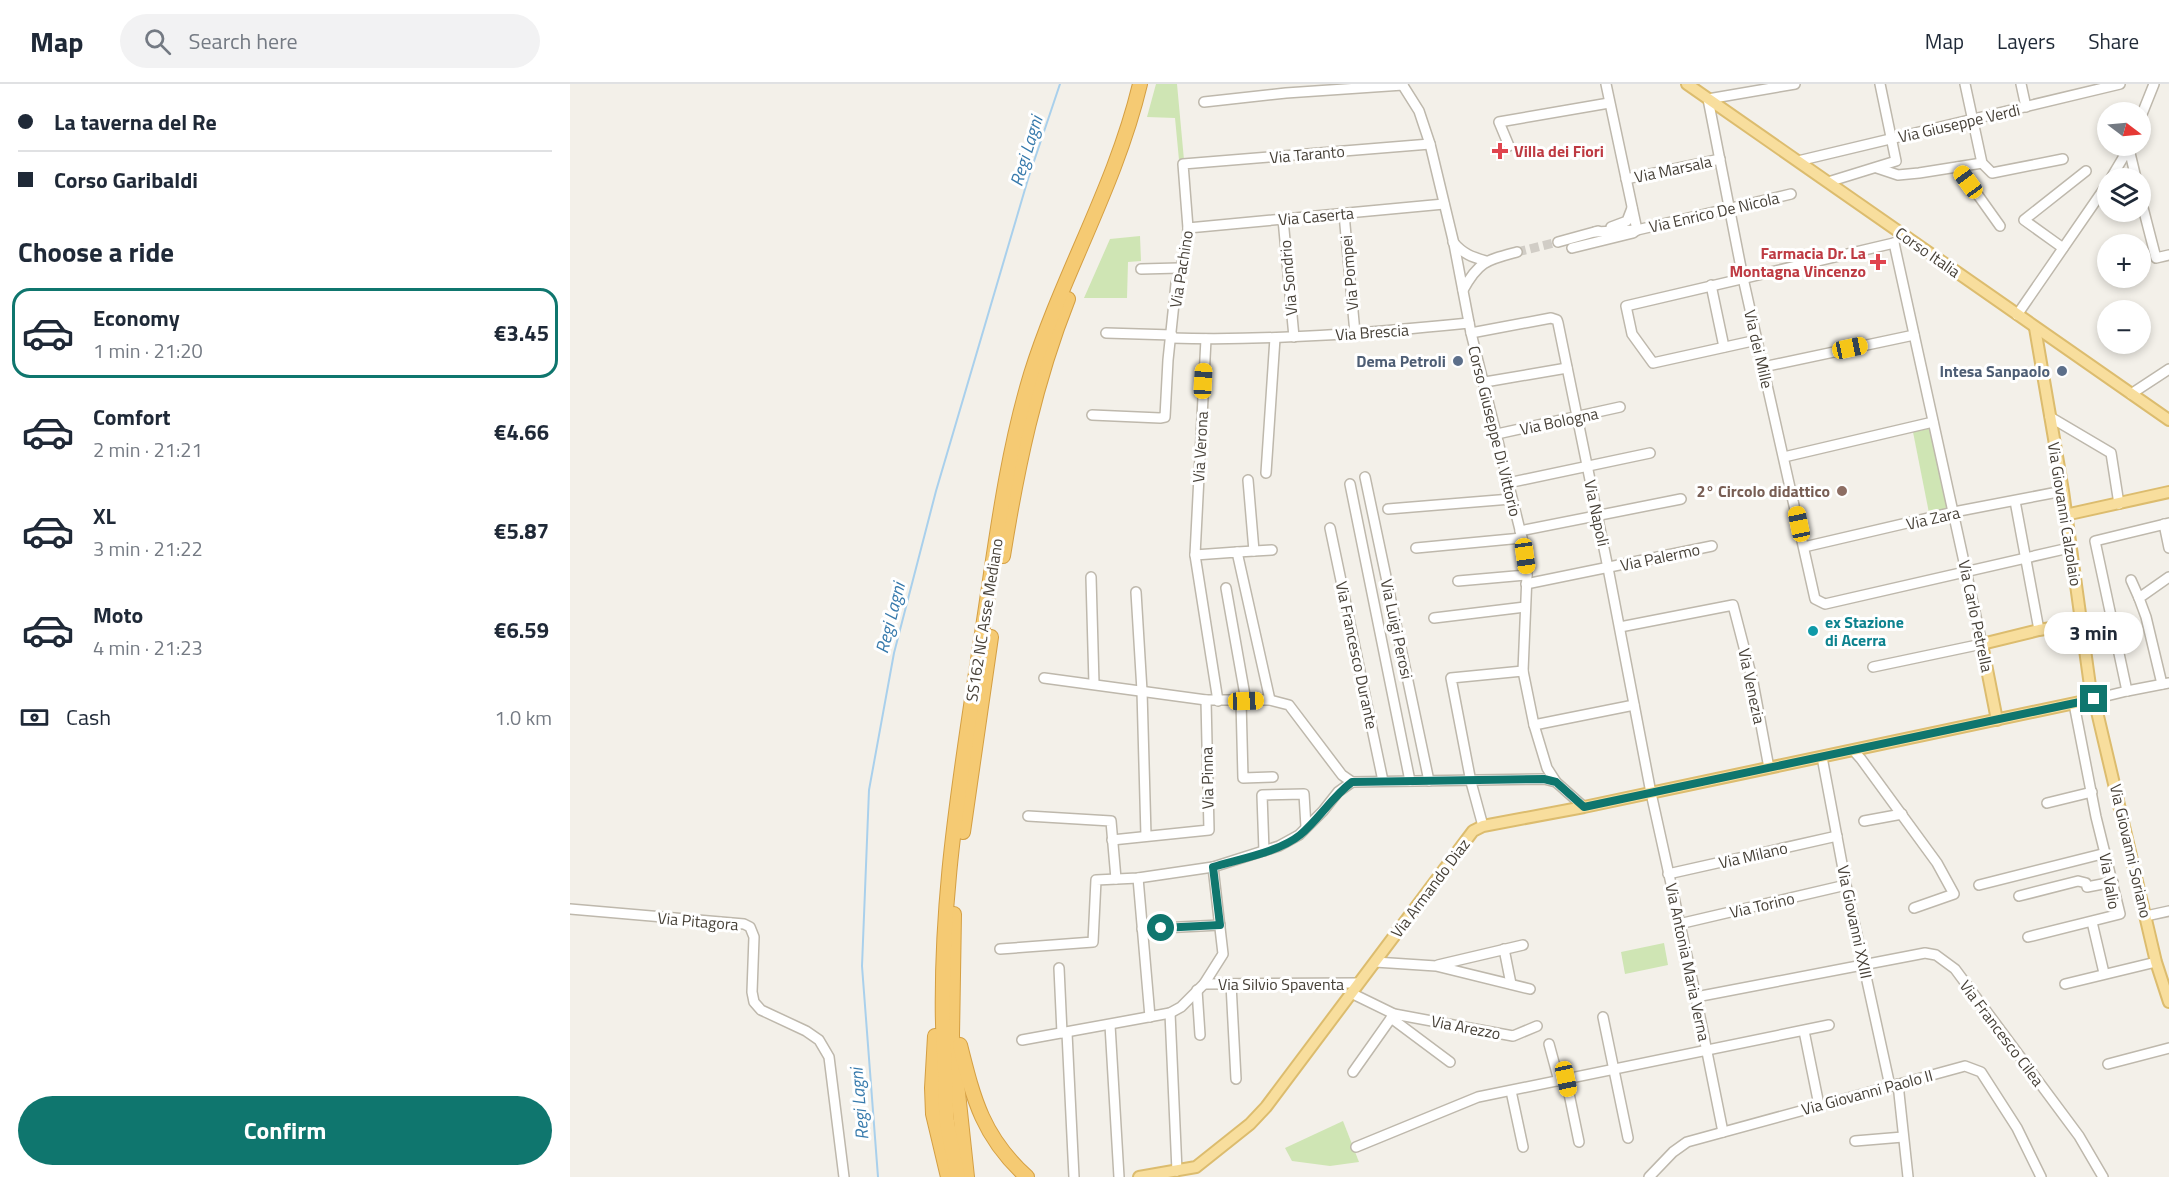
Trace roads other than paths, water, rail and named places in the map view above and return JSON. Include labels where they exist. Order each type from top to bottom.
[{"type":"highway","name":"SS162 NC Asse Mediano","points":[[962,1176],[947,969],[946,899],[957,802],[1003,497],[1015,435],[1047,325],[1122,146],[1140,84]]},
{"type":"highway","name":"SS162 NC Asse Mediano","points":[[947,969],[966,802],[1020,458],[1052,340],[1129,153],[1150,84]]},
{"type":"highway","points":[[947,969],[936,1015],[932,1088],[933,1114],[948,1177]]},
{"type":"highway","points":[[947,969],[959,1041],[972,1094],[986,1129],[1009,1161],[1026,1177]]},
{"type":"main road","name":"Corso Italia","points":[[1687,84],[2169,420]]},
{"type":"main road","name":"Via Giovanni Calzolaio","points":[[2035,328],[2063,491],[2069,548],[2091,693],[2094,699]]},
{"type":"main road","points":[[2066,515],[2169,492]]},
{"type":"main road","points":[[1982,645],[2039,630],[2081,623]]},
{"type":"main road","name":"Via Carlo Petrella","points":[[1982,645],[1997,720]]},
{"type":"main road","name":"Via Armando Diaz","points":[[1139,1177],[1177,1171],[1196,1172],[1243,1131],[1266,1107],[1473,831],[1483,826],[1651,794],[2094,699]]},
{"type":"main road","name":"Via Giovanni Soriano","points":[[2094,699],[2156,962],[2169,1002]]},
{"type":"street","points":[[1204,102],[1285,88],[1402,84]]},
{"type":"street","name":"Corso Giuseppe Di Vittorio","points":[[1402,84],[1419,111],[1430,144],[1470,328],[1521,535],[1527,579],[1522,671],[1534,725],[1547,768],[1556,782]]},
{"type":"street","points":[[1606,84],[1637,230]]},
{"type":"street","points":[[1708,99],[1795,84]]},
{"type":"street","points":[[1828,182],[1896,161],[1880,84]]},
{"type":"street","points":[[1965,84],[1982,163],[1992,173],[2063,159]]},
{"type":"street","points":[[2022,84],[2026,107]]},
{"type":"street","name":"Via Giuseppe Verdi","points":[[1798,160],[2120,84]]},
{"type":"street","points":[[2147,102],[2154,84]]},
{"type":"street","name":"Via dei Mille","points":[[1708,99],[1743,278],[1815,599],[1825,604],[1967,571]]},
{"type":"street","points":[[1509,146],[1499,123],[1609,103]]},
{"type":"street","name":"Via Taranto","points":[[1183,164],[1430,144]]},
{"type":"street","name":"Via Marsala","points":[[1626,179],[1720,159]]},
{"type":"street","points":[[1877,168],[1898,175],[1982,163]]},
{"type":"street","name":"Via Pachino","points":[[1092,415],[1165,417],[1176,284],[1187,246],[1188,228],[1183,164]]},
{"type":"street","points":[[1958,167],[2000,226]]},
{"type":"street","points":[[2063,248],[2024,220],[2086,171]]},
{"type":"street","name":"Via Enrico De Nicola","points":[[1595,232],[1637,230],[1791,194]]},
{"type":"street","points":[[2017,315],[2097,199]]},
{"type":"street","name":"Via Caserta","points":[[1188,228],[1444,204]]},
{"type":"street","name":"Via Enrico De Nicola","points":[[1595,232],[1624,223],[1629,218],[1632,208]]},
{"type":"street","name":"Via Pompei","points":[[1344,213],[1355,333]]},
{"type":"street","name":"Via Sondrio","points":[[1283,219],[1294,337]]},
{"type":"street","points":[[2147,222],[2156,258],[2169,255]]},
{"type":"street","name":"Via Enrico De Nicola","points":[[1572,248],[1633,233],[1637,230]]},
{"type":"street","points":[[1558,242],[1595,232]]},
{"type":"street","points":[[1784,457],[1933,422],[1894,243],[1899,232]]},
{"type":"street","points":[[1453,242],[1469,256],[1486,261]]},
{"type":"street","points":[[1757,340],[1653,363],[1632,333],[1626,306],[1894,243]]},
{"type":"street","points":[[1463,290],[1469,278],[1486,261],[1517,252]]},
{"type":"street","points":[[1141,269],[1179,268]]},
{"type":"street","points":[[1711,285],[1724,347]]},
{"type":"street","name":"Via Napoli","points":[[1470,328],[1554,318],[1558,323],[1620,627],[1651,794]]},
{"type":"street","name":"Via Brescia","points":[[1106,333],[1206,339],[1275,338],[1470,328]]},
{"type":"street","points":[[1763,367],[1914,334]]},
{"type":"street","points":[[1266,473],[1275,338]]},
{"type":"street","name":"Via Verona","points":[[1206,339],[1195,555],[1218,701]]},
{"type":"street","points":[[1485,382],[1567,368]]},
{"type":"street","points":[[2131,394],[2169,369]]},
{"type":"street","name":"Via Bologna","points":[[1497,434],[1620,407]]},
{"type":"street","points":[[2050,417],[2111,453],[2119,504]]},
{"type":"street","name":"Via Carlo Petrella","points":[[1933,422],[1982,645]]},
{"type":"street","points":[[1508,483],[1650,453]]},
{"type":"street","name":"Via Luigi Perosi","points":[[1365,477],[1429,781]]},
{"type":"street","points":[[1248,480],[1254,551]]},
{"type":"street","points":[[1350,484],[1410,781]]},
{"type":"street","name":"Via Zara","points":[[1804,547],[1954,512],[2063,491]]},
{"type":"street","points":[[1388,509],[1512,499]]},
{"type":"street","points":[[1416,548],[1521,535],[1681,499]]},
{"type":"street","points":[[2015,501],[2039,630]]},
{"type":"street","points":[[2127,691],[2095,541],[2167,524],[2169,548]]},
{"type":"street","name":"Via Francesco Durante","points":[[1330,528],[1383,781]]},
{"type":"street","name":"Via Palermo","points":[[1458,581],[1527,579],[1608,568],[1712,546]]},
{"type":"street","points":[[1967,571],[2069,548]]},
{"type":"street","points":[[1195,555],[1272,550]]},
{"type":"street","points":[[1237,552],[1270,700]]},
{"type":"street","points":[[1091,577],[1094,684]]},
{"type":"street","points":[[2139,598],[2169,577]]},
{"type":"street","points":[[2094,699],[2165,683],[2146,617],[2131,580]]},
{"type":"street","points":[[1226,588],[1244,701],[1243,778],[1274,777]]},
{"type":"street","points":[[1136,592],[1142,691],[1146,836]]},
{"type":"street","name":"Via Venezia","points":[[1620,627],[1733,605],[1753,682],[1768,768]]},
{"type":"street","points":[[1434,618],[1525,606]]},
{"type":"street","points":[[1873,667],[1982,645]]},
{"type":"street","points":[[1483,826],[1471,782],[1451,678],[1522,671]]},
{"type":"street","points":[[1044,678],[1206,700],[1270,700],[1289,705],[1342,775],[1352,782]]},
{"type":"street","name":"Via Pinna","points":[[1113,840],[1209,830],[1206,700]]},
{"type":"street","name":"Via Valio","points":[[2028,937],[2120,914],[2074,704]]},
{"type":"street","points":[[1534,725],[1634,705]]},
{"type":"street","points":[[1853,750],[1937,863],[1954,894],[1914,908]]},
{"type":"street","name":"Via Giovanni XXIII","points":[[1822,757],[1863,964],[1894,1085],[1908,1177]]},
{"type":"street","points":[[1000,949],[1093,942],[1096,880],[1138,878],[1213,867],[1279,846],[1299,835],[1338,792],[1352,782],[1471,782],[1544,779],[1556,782],[1584,807]]},
{"type":"street","points":[[2047,803],[2092,792]]},
{"type":"street","points":[[1264,851],[1262,795],[1304,794],[1306,828]]},
{"type":"street","name":"Via Antonia Maria Verna","points":[[1651,794],[1723,1132]]},
{"type":"street","points":[[1864,821],[1902,814]]},
{"type":"street","points":[[1028,816],[1111,821],[1116,879]]},
{"type":"street","name":"Via Milano","points":[[1668,874],[1837,836]]},
{"type":"street","points":[[1979,885],[2106,853]]},
{"type":"street","points":[[1022,1040],[1170,1013],[1180,1007],[1201,987],[1223,954],[1213,867]]},
{"type":"street","points":[[1138,878],[1150,1017]]},
{"type":"street","points":[[2019,896],[2078,881],[2086,884],[2087,887],[2113,882]]},
{"type":"street","name":"Via Torino","points":[[1678,924],[1846,885]]},
{"type":"street","name":"Via Pitagora","points":[[570,909],[744,924],[750,927],[754,937],[752,992],[754,1002],[761,1010],[806,1031],[819,1040],[829,1057],[844,1177]]},
{"type":"street","points":[[2146,916],[2169,911]]},
{"type":"street","points":[[2092,922],[2104,973]]},
{"type":"street","points":[[1142,928],[1220,925]]},
{"type":"street","points":[[1436,966],[1523,945]]},
{"type":"street","points":[[1504,950],[1511,984]]},
{"type":"street","name":"Via Francesco Cilea","points":[[1696,997],[1863,964],[1926,953],[1936,955],[1955,969],[2079,1136],[2103,1177]]},
{"type":"street","points":[[1375,962],[1436,966],[1530,989]]},
{"type":"street","points":[[2065,984],[2156,962]]},
{"type":"street","points":[[1059,968],[1074,1177]]},
{"type":"street","points":[[1232,984],[1236,1079]]},
{"type":"street","name":"Via Silvio Spaventa","points":[[1201,987],[1232,984],[1355,988]]},
{"type":"street","points":[[1200,1035],[1201,987]]},
{"type":"street","name":"Via Arezzo","points":[[1355,988],[1450,1062]]},
{"type":"street","points":[[1170,1013],[1177,1171]]},
{"type":"street","points":[[1353,1072],[1392,1016]]},
{"type":"street","name":"Via Arezzo","points":[[1392,1016],[1513,1036],[1537,1026]]},
{"type":"street","points":[[1603,1017],[1629,1138]]},
{"type":"street","points":[[1110,1025],[1119,1177]]},
{"type":"street","points":[[1356,1148],[1478,1097],[1829,1025]]},
{"type":"street","points":[[1804,1031],[1819,1105]]},
{"type":"street","points":[[1549,1044],[1562,1080],[1579,1142]]},
{"type":"street","points":[[2108,1064],[2169,1048]]},
{"type":"street","name":"Via Giovanni Paolo II","points":[[1649,1177],[1673,1152],[1687,1142],[1965,1066],[1981,1072],[2017,1128],[2041,1177]]},
{"type":"street","points":[[1511,1091],[1523,1147]]},
{"type":"street","points":[[1855,1141],[1903,1137]]},
{"type":"waterway","name":"Regi Lagni","points":[[878,1177],[862,966],[869,790],[894,653],[936,491],[1028,179],[1060,84]]},
{"type":"tunnel","points":[[1517,252],[1558,242]]},
{"type":"place","name":"Villa dei Fiori","points":[[1500,151]]},
{"type":"place","name":"Farmacia Dr. La Montagna Vincenzo","points":[[1878,262]]},
{"type":"place","name":"Dema Petroli","points":[[1458,361]]},
{"type":"place","name":"Intesa Sanpaolo","points":[[2062,371]]},
{"type":"place","name":"2° Circolo didattico","points":[[1842,491]]},
{"type":"place","name":"ex Stazione di Acerra","points":[[1813,631]]}]
